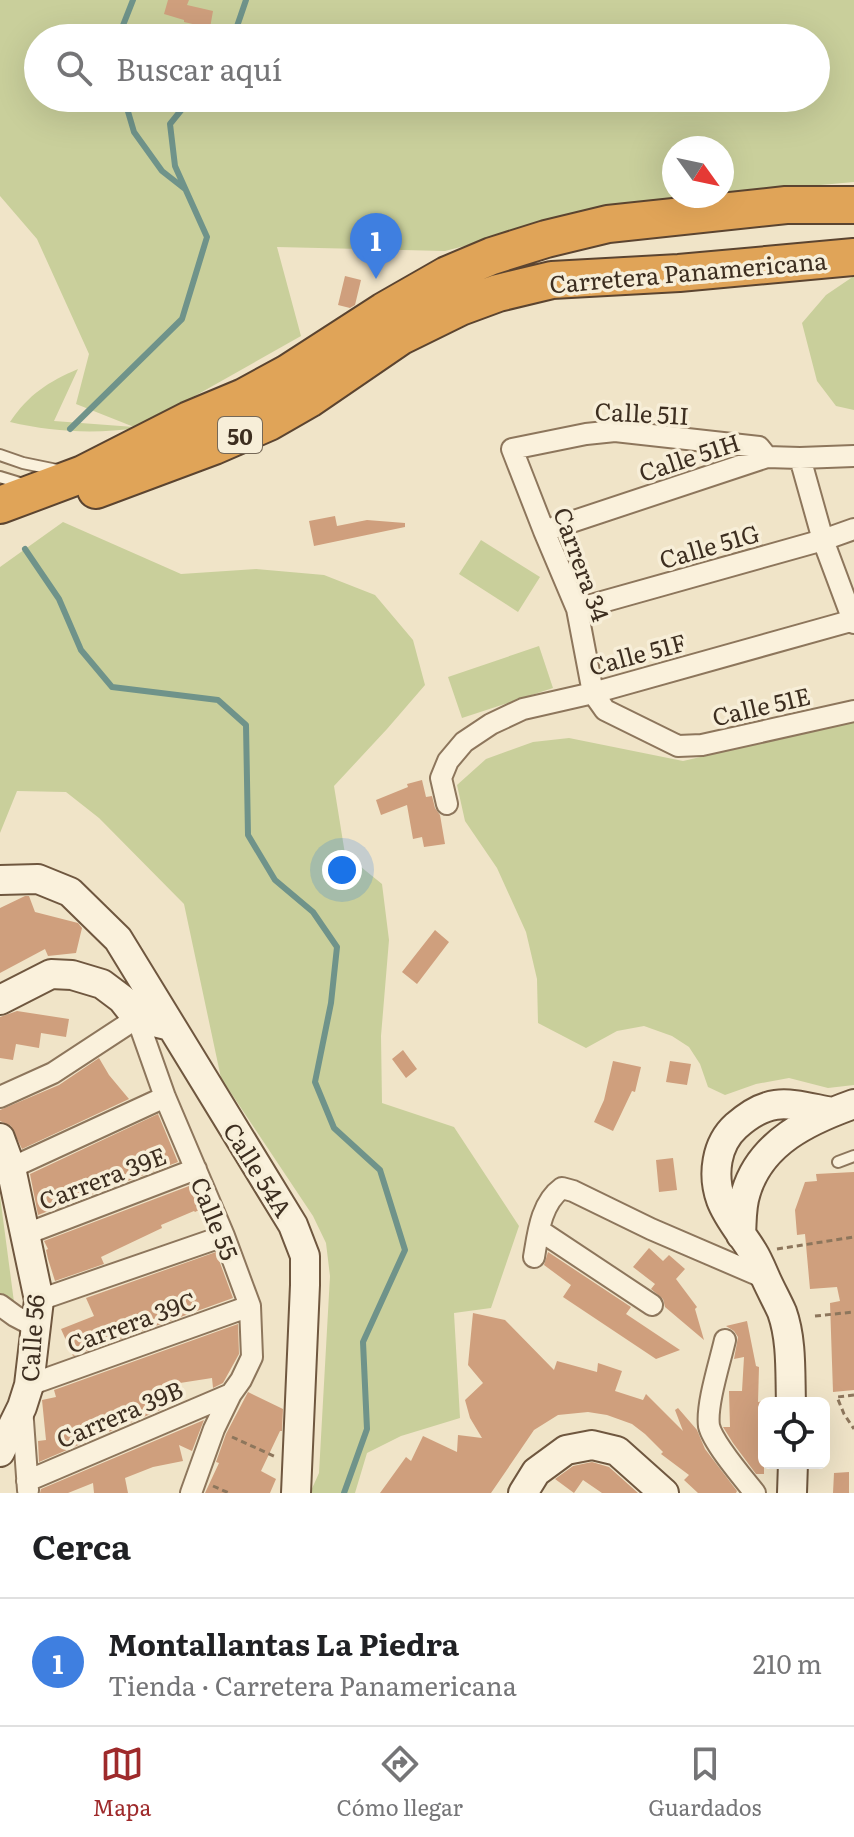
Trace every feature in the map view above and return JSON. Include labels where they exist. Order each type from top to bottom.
[{"type":"highway","points":[[786,205],[854,197]]},
{"type":"highway","name":"Carretera Panamericana","points":[[2,502],[83,474],[189,420],[244,397],[447,275],[492,256],[608,224],[786,205],[854,205]]},
{"type":"highway","name":"Carretera Panamericana","points":[[2,502],[33,513],[214,446],[269,422],[309,399],[401,336],[460,307],[498,293],[552,280],[679,273],[854,257]]},
{"type":"street","name":"Calle 51I","points":[[512,449],[615,431],[759,447],[767,457]]},
{"type":"street","name":"Carrera 34","points":[[512,449],[577,609],[593,693]]},
{"type":"street","name":"Calle 51H","points":[[544,531],[767,457],[854,456]]},
{"type":"street","points":[[800,458],[823,540],[854,621]]},
{"type":"street","name":"Calle 51G","points":[[577,609],[854,529]]},
{"type":"street","name":"Calle 51F","points":[[447,804],[441,778],[448,761],[464,742],[491,724],[523,709],[593,693],[854,621]]},
{"type":"street","name":"Calle 51E","points":[[593,693],[605,710],[678,746],[702,745],[854,711]]},
{"type":"street","name":"Calle 54A","points":[[0,880],[38,879],[70,892],[118,939],[293,1225],[305,1256],[296,1493]]},
{"type":"street","name":"Calle 55","points":[[0,1000],[51,974],[72,975],[102,984],[122,999],[137,1018],[165,1097],[224,1236],[250,1306],[252,1357],[214,1429],[187,1492]]},
{"type":"street","points":[[0,1097],[53,1073],[137,1018],[170,1026]]},
{"type":"street","points":[[11,1168],[165,1097]]},
{"type":"street","points":[[791,1397],[789,1344],[782,1314],[721,1199],[717,1160],[722,1144],[731,1131],[763,1106],[785,1103],[843,1108]]},
{"type":"street","points":[[717,1160],[733,1176],[744,1177],[793,1130],[843,1108]]},
{"type":"street","points":[[731,1131],[743,1131],[754,1137],[761,1148],[758,1166],[742,1207],[747,1244]]},
{"type":"street","name":"Calle 56","points":[[0,1138],[11,1168],[26,1234],[37,1314],[26,1396],[28,1487]]},
{"type":"street","name":"Carrera 39E","points":[[26,1234],[196,1169]]},
{"type":"street","points":[[534,1257],[549,1202],[562,1188],[765,1278]]},
{"type":"street","points":[[539,1230],[652,1305]]},
{"type":"street","points":[[0,1305],[15,1316],[37,1314],[224,1236]]},
{"type":"street","name":"Carrera 39C","points":[[26,1396],[250,1306]]},
{"type":"street","points":[[725,1340],[710,1406],[709,1427],[755,1493]]},
{"type":"street","name":"Carrera 39B","points":[[28,1487],[231,1394]]},
{"type":"street","points":[[0,1452],[26,1396]]},
{"type":"street","points":[[528,1487],[566,1450],[592,1445],[617,1451],[664,1493]]},
{"type":"street","points":[[792,1493],[793,1469]]},
{"type":"lane","points":[[0,455],[39,467],[83,474]]},
{"type":"lane","points":[[838,1162],[854,1156]]},
{"type":"path","points":[[747,1244],[854,1237]]},
{"type":"path","points":[[815,1316],[854,1312]]},
{"type":"path","points":[[854,1395],[837,1397],[854,1429]]},
{"type":"path","points":[[214,1429],[262,1452],[299,1464]]},
{"type":"green space","points":[[0,0],[854,0],[854,182],[734,193],[734,136],[662,136],[662,202],[607,209],[445,251],[277,247],[301,336],[138,428],[74,431],[10,422],[40,390],[78,369],[54,421],[134,427],[76,404],[89,354],[37,239],[0,196]]},
{"type":"green space","points":[[854,276],[854,410],[836,406],[817,381],[802,323],[826,295]]},
{"type":"green space","points":[[63,522],[181,574],[256,569],[324,575],[375,595],[413,640],[425,685],[334,786],[345,854],[382,884],[389,940],[381,1036],[382,1103],[454,1127],[519,1226],[491,1308],[454,1313],[460,1418],[401,1436],[367,1453],[355,1493],[310,1493],[319,1473],[330,1276],[326,1243],[313,1216],[221,1078],[184,904],[99,818],[66,792],[17,791],[0,833],[0,567]]},
{"type":"green space","points":[[481,540],[540,577],[518,612],[459,574]]},
{"type":"green space","points":[[539,646],[553,688],[462,718],[448,677]]},
{"type":"green space","points":[[854,722],[854,1085],[828,1088],[789,1078],[756,1084],[725,1095],[708,1087],[700,1064],[689,1047],[672,1036],[644,1026],[617,1031],[586,1048],[538,1023],[537,979],[526,932],[497,868],[465,821],[457,785],[486,759],[533,742],[569,738],[683,761]]},
{"type":"green space","points":[[0,1196],[14,1302],[3,1306],[0,1300]]},
{"type":"building","points":[[168,0],[189,0],[187,5],[213,11],[211,24],[193,24],[164,14]]},
{"type":"building","points":[[345,276],[361,280],[355,305],[350,308],[338,305]]},
{"type":"building","points":[[335,516],[337,526],[367,520],[405,523],[405,527],[314,546],[309,521]]},
{"type":"building","points":[[422,780],[426,797],[432,796],[440,815],[445,844],[424,847],[422,837],[413,839],[407,805],[381,815],[376,800]]},
{"type":"building","points":[[29,896],[35,912],[78,923],[82,928],[76,953],[48,956],[45,949],[0,973],[0,908]]},
{"type":"building","points":[[435,930],[449,942],[417,984],[402,972]]},
{"type":"building","points":[[17,1011],[69,1019],[66,1037],[41,1033],[39,1048],[16,1044],[13,1060],[0,1058],[0,1017]]},
{"type":"building","points":[[403,1050],[417,1069],[406,1078],[392,1059]]},
{"type":"building","points":[[99,1058],[129,1099],[22,1149],[11,1126],[0,1121],[0,1110],[59,1085]]},
{"type":"building","points":[[613,1061],[641,1067],[635,1092],[632,1091],[613,1131],[594,1122],[604,1100]]},
{"type":"building","points":[[670,1061],[691,1064],[687,1085],[666,1082]]},
{"type":"building","points":[[158,1114],[178,1162],[38,1215],[30,1174]]},
{"type":"building","points":[[673,1158],[677,1190],[659,1192],[656,1160]]},
{"type":"building","points":[[854,1172],[854,1390],[833,1392],[830,1303],[840,1301],[837,1287],[810,1289],[805,1234],[797,1235],[795,1210],[805,1182],[817,1181],[816,1174]]},
{"type":"building","points":[[189,1186],[199,1210],[161,1225],[162,1228],[101,1257],[104,1264],[55,1281],[44,1241]]},
{"type":"building","points":[[649,1248],[663,1261],[669,1255],[685,1269],[676,1279],[697,1307],[704,1340],[665,1307],[663,1299],[651,1289],[655,1284],[633,1267]]},
{"type":"building","points":[[216,1252],[233,1298],[73,1356],[61,1329],[94,1316],[86,1298]]},
{"type":"building","points":[[548,1252],[631,1307],[626,1314],[680,1350],[656,1359],[563,1297],[571,1285],[544,1265]]},
{"type":"building","points":[[473,1313],[505,1320],[554,1370],[557,1361],[597,1372],[598,1363],[622,1371],[615,1391],[643,1400],[646,1394],[683,1431],[675,1410],[678,1408],[697,1430],[705,1449],[736,1493],[698,1493],[684,1480],[689,1475],[661,1454],[663,1452],[632,1424],[588,1412],[558,1415],[534,1430],[491,1493],[380,1493],[406,1457],[411,1461],[423,1436],[457,1452],[458,1435],[482,1438],[470,1418],[465,1400],[483,1383],[468,1365]]},
{"type":"building","points":[[747,1321],[756,1366],[759,1367],[758,1469],[764,1469],[764,1474],[756,1474],[723,1427],[730,1427],[729,1391],[742,1391],[744,1357],[734,1359],[738,1337],[726,1326]]},
{"type":"building","points":[[238,1324],[239,1354],[223,1383],[213,1388],[212,1378],[167,1385],[167,1407],[39,1462],[38,1441],[46,1440],[42,1400],[56,1397],[54,1390]]},
{"type":"building","points":[[248,1392],[283,1409],[282,1431],[261,1471],[276,1479],[270,1493],[205,1493],[219,1463],[216,1462],[226,1434]]},
{"type":"building","points":[[204,1420],[192,1451],[179,1445],[183,1461],[153,1467],[125,1478],[128,1493],[94,1493],[93,1483],[68,1493],[40,1493],[41,1489]]},
{"type":"building","points":[[592,1462],[609,1467],[638,1493],[602,1493],[583,1480],[574,1493],[555,1479],[573,1466]]},
{"type":"building","points":[[849,1472],[849,1493],[833,1493],[834,1473]]},
{"type":"waterway","points":[[124,24],[133,0]]},
{"type":"waterway","points":[[238,24],[246,0]]},
{"type":"waterway","points":[[128,112],[134,132],[162,171],[185,189]]},
{"type":"waterway","points":[[70,429],[182,319],[207,237],[175,166],[170,124],[180,112]]},
{"type":"waterway","points":[[25,549],[59,599],[81,650],[112,687],[218,700],[246,725],[248,835],[275,880],[313,912],[337,947],[331,1003],[315,1082],[334,1128],[380,1170],[405,1250],[363,1342],[367,1429],[344,1493]]},
{"type":"place","name":"Montallantas La Piedra","points":[[376,279]]}]
